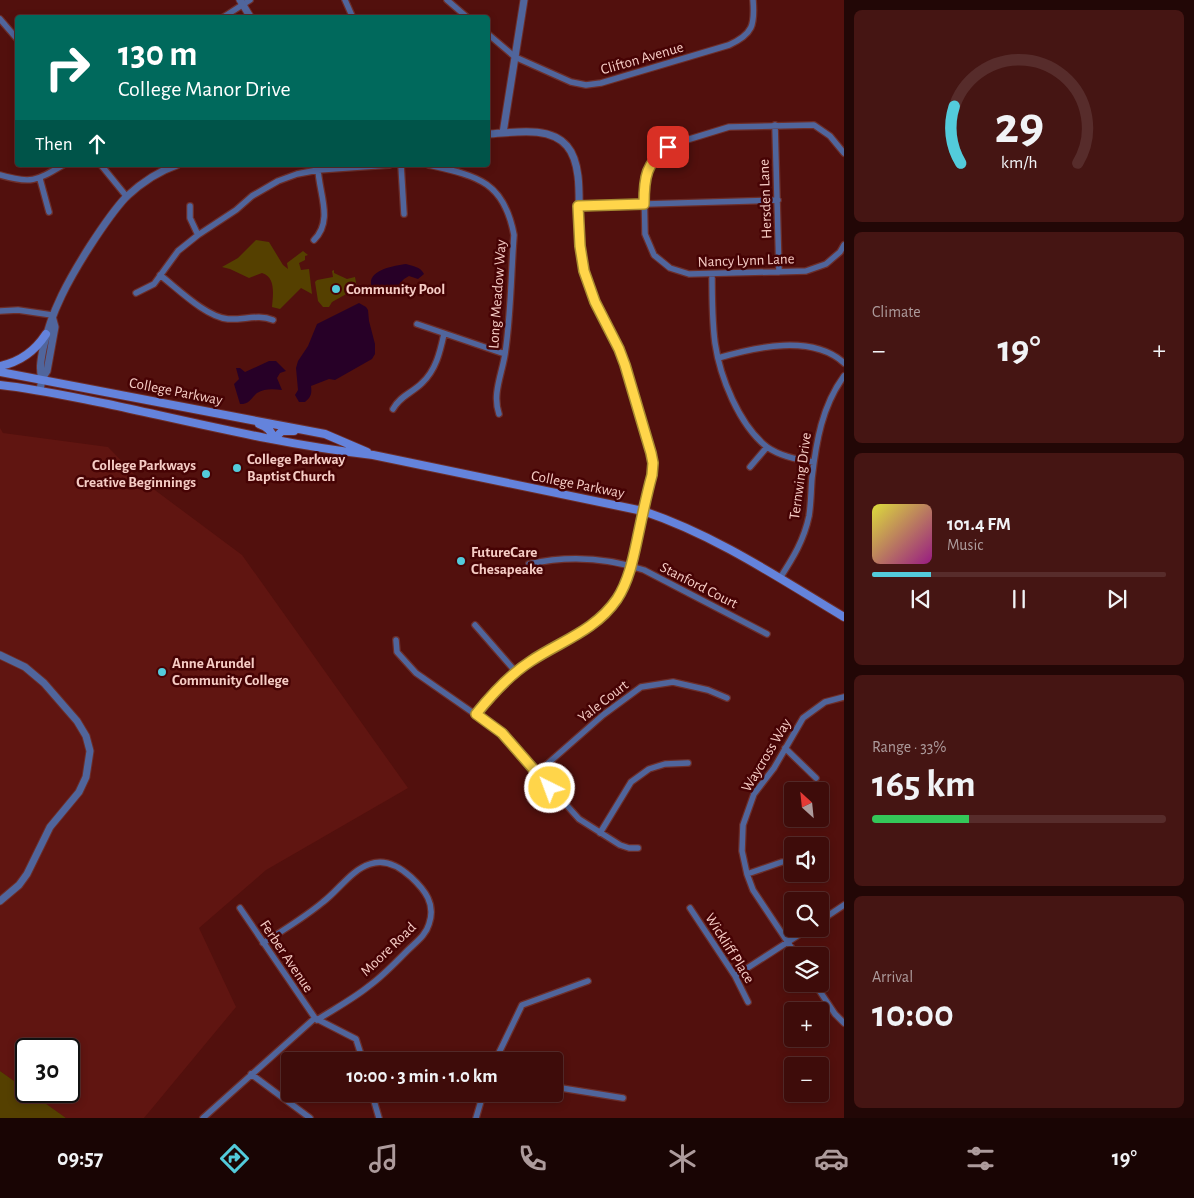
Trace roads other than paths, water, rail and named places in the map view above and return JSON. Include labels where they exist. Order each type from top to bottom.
[{"type":"main road","points":[[0,366],[19,360],[27,355],[40,344],[46,334]]},
{"type":"main road","name":"College Parkway","points":[[0,372],[325,434],[373,455]]},
{"type":"main road","name":"College Parkway","points":[[0,385],[40,390],[274,439],[373,455],[643,511],[680,524],[722,546],[780,578],[844,617]]},
{"type":"main road","points":[[240,417],[266,427],[272,431],[274,439]]},
{"type":"main road","points":[[274,439],[279,433],[290,431],[325,434]]},
{"type":"street","points":[[226,15],[241,2],[250,0]]},
{"type":"street","points":[[344,0],[352,15]]},
{"type":"street","points":[[448,0],[465,15]]},
{"type":"street","points":[[504,133],[524,0]]},
{"type":"street","name":"Clifton Avenue","points":[[490,36],[515,57],[571,82],[586,85],[601,83],[729,45],[740,40],[748,33],[752,26],[754,16],[753,0]]},
{"type":"street","points":[[241,2],[249,15]]},
{"type":"street","points":[[0,19],[15,36]]},
{"type":"street","name":"Nancy Lynn Lane","points":[[844,153],[830,136],[814,124],[724,128],[668,147],[654,159],[647,171],[644,185],[645,234],[654,255],[670,268],[679,271],[689,274],[806,271],[826,264],[840,252],[844,245]]},
{"type":"street","name":"Hersden Lane","points":[[775,125],[780,272]]},
{"type":"street","points":[[476,714],[496,690],[516,672],[542,654],[583,632],[602,617],[617,598],[631,566],[652,475],[653,463],[622,356],[595,302],[586,278],[580,246],[578,180],[576,164],[571,151],[559,139],[546,134],[490,134]]},
{"type":"street","points":[[0,175],[20,180],[40,179],[60,167]]},
{"type":"street","points":[[103,167],[127,197]]},
{"type":"street","points":[[42,379],[39,370],[46,334],[62,292],[74,270],[102,227],[127,197],[155,176],[173,167]]},
{"type":"street","points":[[136,293],[154,284],[178,251],[198,235],[236,210],[252,196],[278,181],[317,167],[323,199],[324,223],[320,234],[314,240]]},
{"type":"street","points":[[401,167],[404,214]]},
{"type":"street","name":"Long Meadow Way","points":[[438,167],[477,178],[489,186],[499,195],[507,207],[514,235],[505,354],[496,395],[496,405],[499,414]]},
{"type":"street","points":[[40,179],[49,212]]},
{"type":"street","points":[[578,206],[778,200]]},
{"type":"street","points":[[190,206],[190,218],[198,235]]},
{"type":"street","points":[[712,274],[713,318],[718,358],[725,381],[741,415],[750,429],[767,447],[800,461],[814,462]]},
{"type":"street","points":[[160,276],[205,310],[226,319],[264,317],[274,320]]},
{"type":"street","points":[[0,311],[18,310],[52,315]]},
{"type":"street","points":[[40,390],[42,379],[47,371],[55,327],[52,315]]},
{"type":"street","points":[[417,324],[505,354]]},
{"type":"street","points":[[393,409],[398,400],[421,384],[433,370],[444,334]]},
{"type":"street","points":[[718,358],[745,350],[769,346],[810,346],[828,352],[844,363]]},
{"type":"street","name":"Ternwing Drive","points":[[780,578],[796,553],[805,530],[809,515],[814,462],[821,423],[829,401],[844,376]]},
{"type":"street","points":[[750,467],[767,447]]},
{"type":"street","name":"Stanford Court","points":[[529,564],[548,560],[583,558],[614,561],[644,570],[767,634]]},
{"type":"street","points":[[475,625],[516,672]]},
{"type":"street","points":[[396,640],[397,652],[416,673],[502,733],[579,819],[620,846],[638,848]]},
{"type":"street","points":[[0,655],[25,667],[45,684],[77,721],[86,736],[90,751],[86,777],[79,792],[50,828],[27,874],[19,885],[0,901]]},
{"type":"street","name":"Yale Court","points":[[537,773],[603,715],[640,687],[673,682],[708,690],[727,698]]},
{"type":"street","name":"Waycross Way","points":[[791,947],[753,890],[742,851],[743,825],[754,794],[774,768],[798,725],[811,710],[825,702],[844,697]]},
{"type":"street","points":[[785,748],[816,778]]},
{"type":"street","points":[[600,833],[631,782],[649,769],[665,764],[688,763]]},
{"type":"street","name":"Moore Road","points":[[204,1118],[251,1074],[316,1019],[368,987],[384,973],[423,935],[430,923],[430,900],[423,888],[394,865],[373,862],[360,868],[325,901],[305,916],[263,942]]},
{"type":"street","points":[[747,874],[782,862]]},
{"type":"street","points":[[829,915],[844,905]]},
{"type":"street","name":"Ferber Avenue","points":[[240,908],[316,1019]]},
{"type":"street","name":"Wickliff Place","points":[[690,908],[735,976],[748,1002]]},
{"type":"street","points":[[735,976],[796,937]]},
{"type":"street","points":[[498,1052],[522,1005],[588,982]]},
{"type":"street","points":[[821,992],[835,1014],[844,1023]]},
{"type":"street","points":[[316,1019],[356,1039],[360,1052]]},
{"type":"street","points":[[251,1074],[310,1118]]},
{"type":"street","points":[[563,1088],[623,1098]]},
{"type":"street","points":[[374,1102],[379,1118]]},
{"type":"street","points":[[476,1118],[481,1102]]},
{"type":"place","name":"Community Pool","points":[[336,289]]},
{"type":"place","name":"College Parkway Baptist Church","points":[[237,468]]},
{"type":"place","name":"College Parkways Creative Beginnings","points":[[206,474]]},
{"type":"place","name":"FutureCare Chesapeake","points":[[461,561]]},
{"type":"place","name":"Anne Arundel Community College","points":[[162,672]]}]
